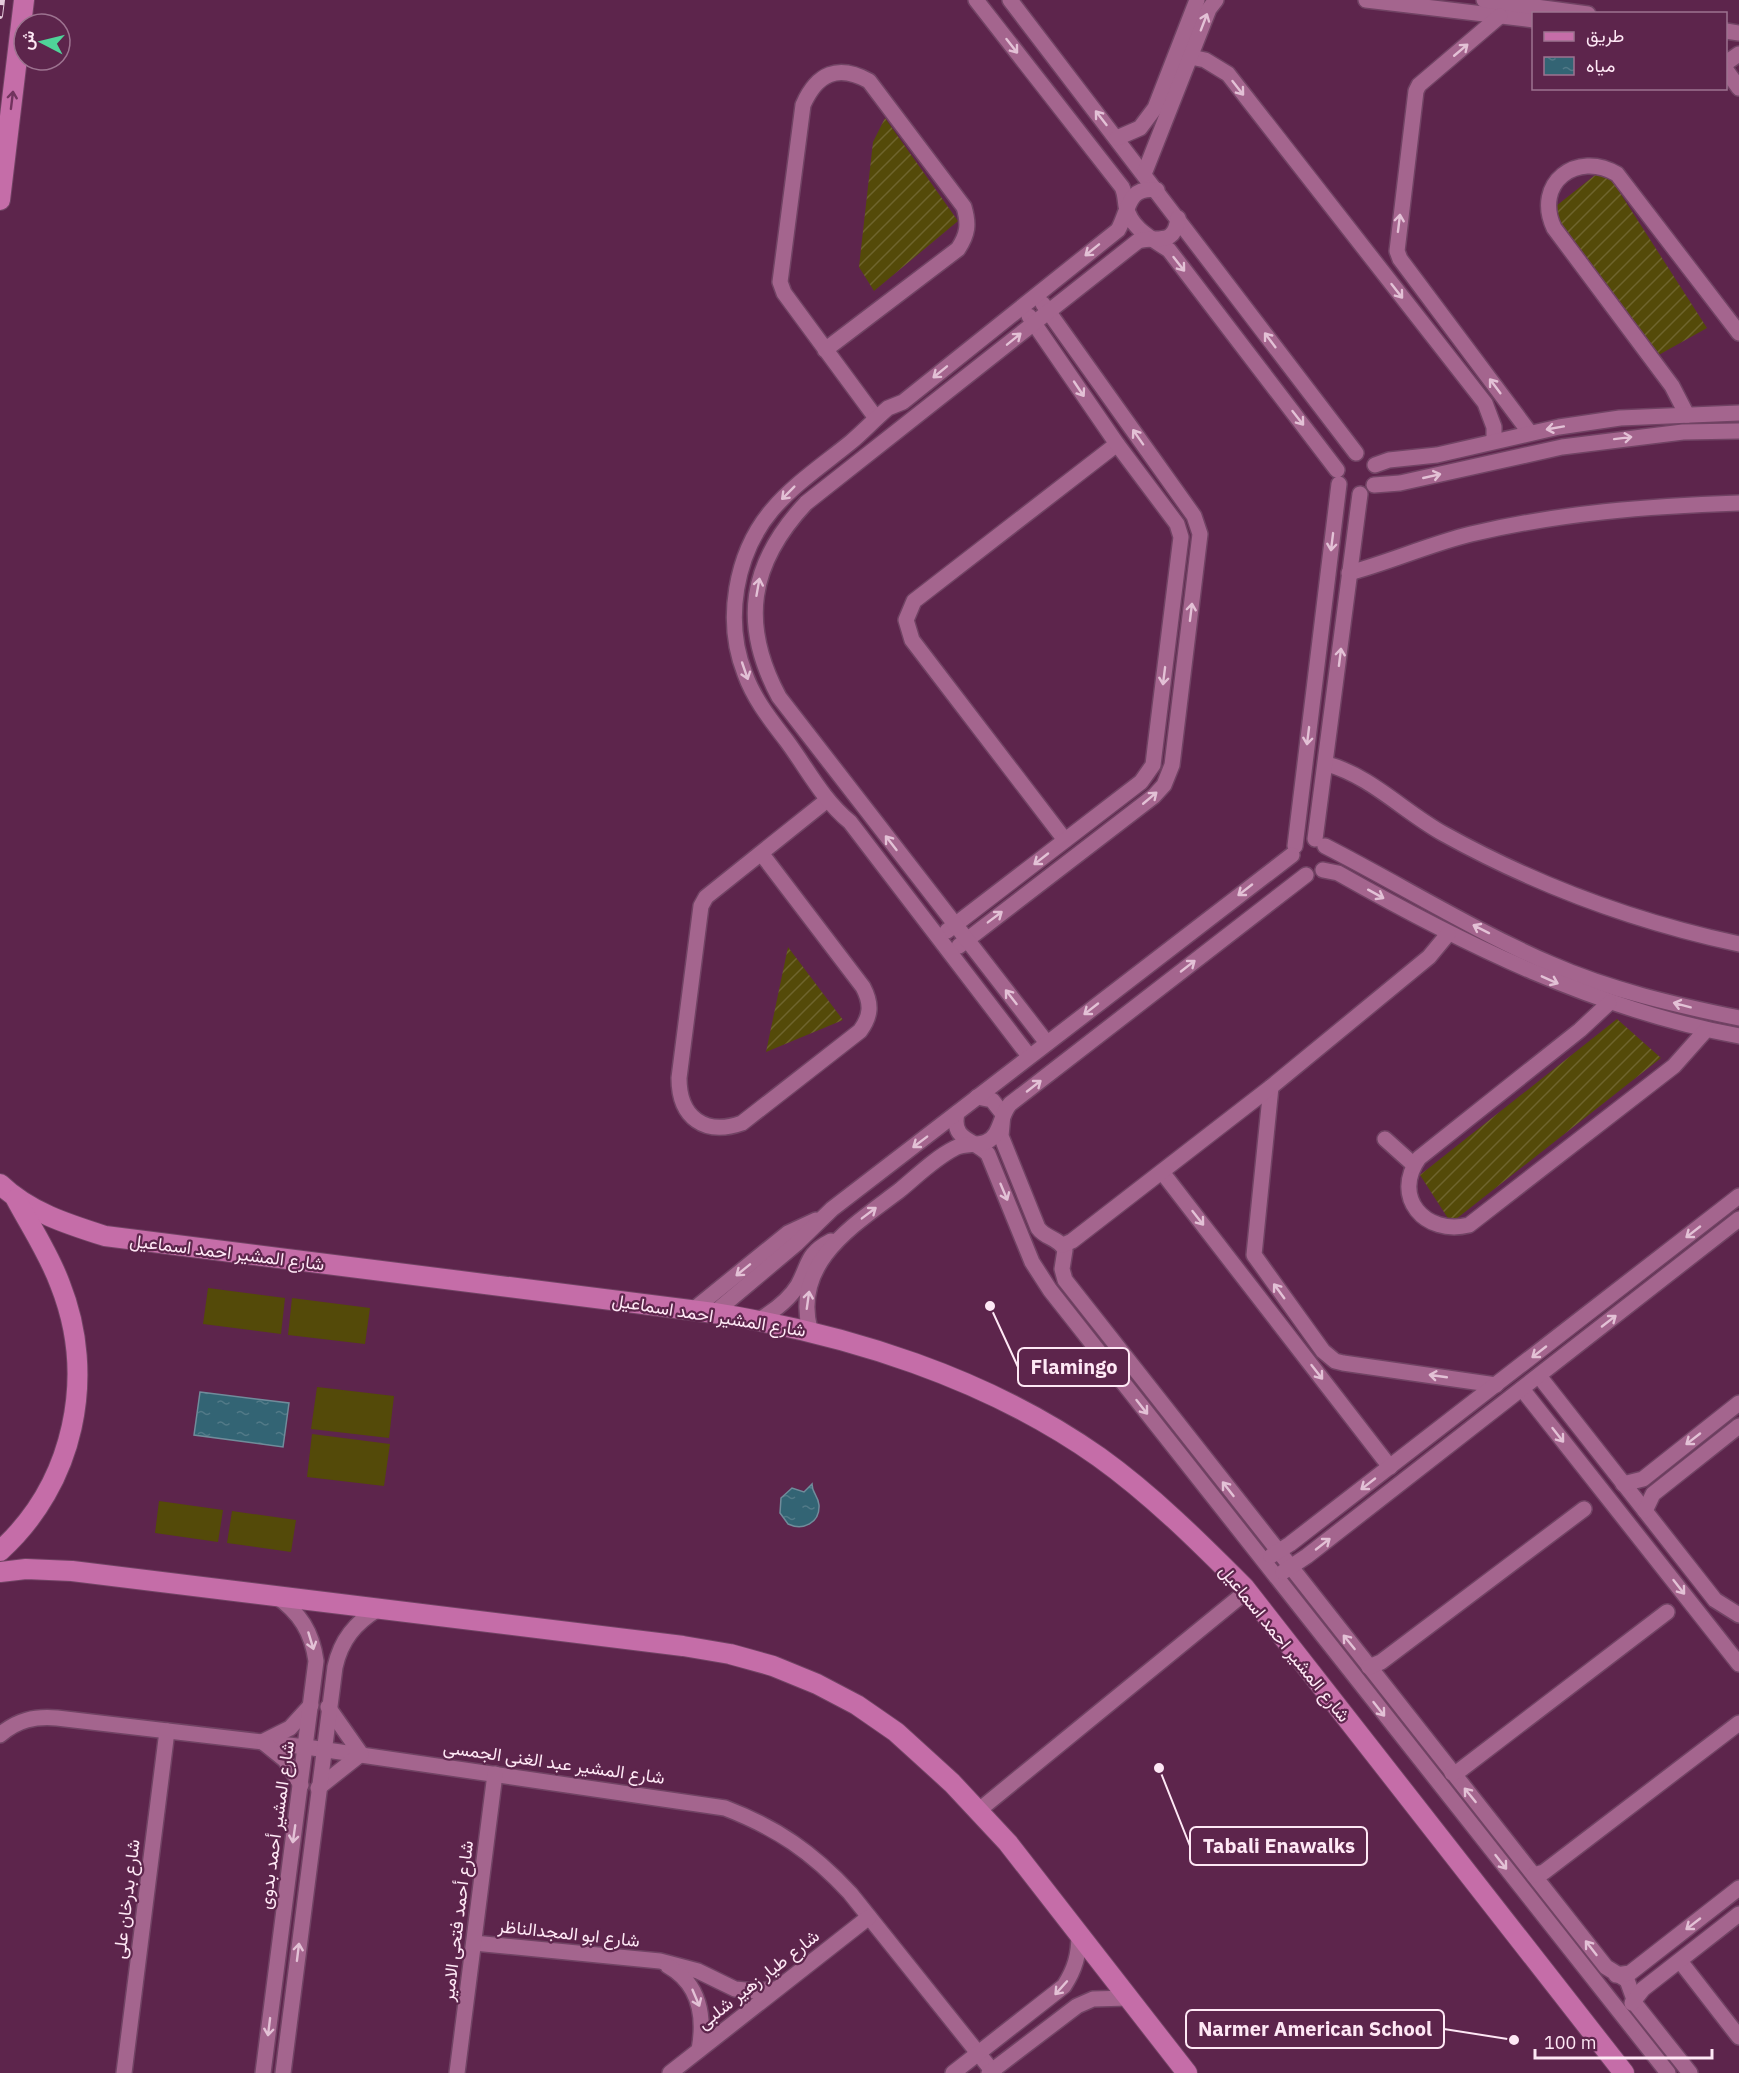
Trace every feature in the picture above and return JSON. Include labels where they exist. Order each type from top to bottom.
[{"type":"main road","points":[[0,200],[24,0]]},
{"type":"main road","name":"شارع المشير احمد اسماعيل","points":[[0,1184],[16,1199],[59,1221],[105,1236],[693,1310],[810,1330],[926,1368],[1015,1406],[1098,1457],[1175,1518],[1247,1591],[1624,2073]]},
{"type":"main road","points":[[0,1551],[29,1522],[47,1495],[70,1437],[78,1397],[76,1344],[70,1313],[60,1283],[16,1199]]},
{"type":"main road","points":[[36,1235],[44,1224],[59,1221]]},
{"type":"main road","points":[[2,1570],[72,1571],[672,1644],[730,1654],[773,1666],[817,1684],[857,1705],[896,1732],[952,1782],[1008,1844],[1187,2073]]},
{"type":"street","points":[[976,0],[1122,187],[1126,206],[1135,225],[1151,239],[1169,250],[1338,477],[1344,490],[1360,494],[1374,485],[1400,483],[1562,447],[1683,432],[1739,431]]},
{"type":"street","points":[[986,14],[1005,0]]},
{"type":"street","points":[[1010,0],[1356,453]]},
{"type":"street","points":[[1117,138],[1140,128],[1155,108],[1197,0]]},
{"type":"street","points":[[1144,174],[1209,9],[1216,0]]},
{"type":"street","points":[[1366,0],[1466,6],[1500,16],[1532,20]]},
{"type":"street","points":[[1484,0],[1573,12]]},
{"type":"street","points":[[1500,16],[1419,85],[1416,91],[1397,251],[1400,259],[1530,433]]},
{"type":"street","points":[[1191,57],[1205,60],[1228,74],[1485,403],[1494,427],[1494,441]]},
{"type":"street","points":[[825,350],[958,249],[966,236],[968,221],[964,207],[870,81],[855,73],[838,72],[822,78],[810,89],[803,105],[781,271],[784,293],[873,421],[872,434],[883,444]]},
{"type":"street","points":[[1727,73],[1739,88]]},
{"type":"street","points":[[1687,415],[1672,386],[1554,228],[1548,202],[1558,179],[1580,166],[1606,167],[1617,174],[1739,333]]},
{"type":"street","points":[[1029,1056],[850,822],[831,806],[817,788],[809,772],[759,704],[744,673],[736,640],[734,606],[744,561],[752,540],[771,512],[794,487],[888,408],[903,402],[1118,230],[1130,199],[1142,190],[1157,190]]},
{"type":"street","points":[[1047,1043],[778,697],[764,670],[756,641],[754,610],[757,590],[769,552],[785,526],[806,503],[1138,241],[1159,240],[1173,233],[1178,218]]},
{"type":"street","points":[[949,953],[1154,796],[1164,785],[1172,765],[1200,534],[1194,516],[1036,295]]},
{"type":"street","points":[[938,938],[1148,775],[1153,765],[1168,651],[1181,537],[1177,524],[1117,444],[1021,307]]},
{"type":"street","points":[[888,408],[898,414],[901,420],[899,431]]},
{"type":"street","points":[[1375,465],[1389,460],[1437,455],[1530,433],[1620,418],[1739,413]]},
{"type":"street","points":[[1065,840],[912,640],[906,620],[914,601],[1117,444]]},
{"type":"street","points":[[1360,494],[1326,764],[1320,843],[1329,859],[1323,870],[1315,875],[1306,875],[1295,868],[1293,851],[1338,477],[1343,458],[1356,453],[1367,456],[1375,465],[1377,478],[1374,485]]},
{"type":"street","points":[[1349,573],[1469,535],[1544,519],[1679,505],[1739,503]]},
{"type":"street","points":[[1168,651],[1186,654]]},
{"type":"street","points":[[1326,764],[1352,773],[1442,833],[1535,879],[1654,922],[1739,944]]},
{"type":"street","points":[[817,788],[827,775],[838,775]]},
{"type":"street","points":[[761,853],[863,987],[870,1010],[867,1021],[860,1031],[742,1123],[727,1128],[711,1127],[696,1121],[685,1109],[679,1094],[699,917],[706,897],[761,853],[831,806],[847,809],[854,796]]},
{"type":"street","points":[[693,1310],[792,1239],[957,1113],[1293,851],[1304,840],[1320,843],[1410,894],[1552,965],[1612,986],[1739,1018]]},
{"type":"street","points":[[1323,870],[1338,873],[1448,934],[1565,987],[1609,1003],[1706,1030],[1739,1036]]},
{"type":"street","points":[[759,1320],[777,1308],[793,1291],[836,1238],[954,1148],[986,1142],[997,1132],[1004,1114],[1012,1103],[1306,875]]},
{"type":"street","points":[[1063,1245],[1072,1242],[1271,1087],[1429,957],[1448,934]]},
{"type":"street","points":[[1609,1003],[1580,1030],[1419,1158],[1414,1165],[1409,1182],[1411,1200],[1425,1220],[1439,1227],[1454,1229],[1469,1225],[1674,1066],[1706,1030]]},
{"type":"street","points":[[1271,1087],[1254,1255],[1323,1351],[1335,1361],[1343,1363],[1496,1385]]},
{"type":"street","points":[[977,1097],[992,1100],[1004,1114],[1001,1136],[1003,1143],[1038,1228],[1063,1245],[1066,1255],[1062,1269],[1055,1278],[1049,1280],[1042,1278]]},
{"type":"street","points":[[957,1113],[956,1129],[960,1136],[966,1142],[975,1143],[988,1154],[1029,1254],[1042,1278],[1276,1579],[1668,2073]]},
{"type":"street","points":[[1385,1139],[1414,1165]]},
{"type":"street","points":[[1162,1172],[1390,1467]]},
{"type":"street","points":[[1264,1563],[1276,1551],[1290,1544],[1739,1196]]},
{"type":"street","points":[[826,1213],[850,1228]]},
{"type":"street","points":[[1276,1579],[1288,1567],[1302,1560],[1739,1219]]},
{"type":"street","points":[[1029,1254],[1047,1236]]},
{"type":"street","points":[[792,1239],[812,1265],[807,1302],[810,1330]]},
{"type":"street","points":[[714,1313],[792,1239]]},
{"type":"street","points":[[1062,1269],[1064,1279],[1288,1567],[1606,1967],[1631,1985],[1634,1998],[1690,2073]]},
{"type":"street","points":[[1539,1376],[1715,1600],[1737,1610]]},
{"type":"street","points":[[1522,1389],[1739,1664]]},
{"type":"street","points":[[1473,1402],[1485,1418]]},
{"type":"street","points":[[1623,1484],[1642,1479],[1739,1403]]},
{"type":"street","points":[[1645,1511],[1653,1494],[1739,1426]]},
{"type":"street","points":[[1369,1667],[1381,1662],[1584,1509]]},
{"type":"street","points":[[978,1811],[1247,1591]]},
{"type":"street","name":"شارع المشير أحمد بدوى","points":[[263,2073],[316,1661],[314,1645],[300,1617],[276,1596]]},
{"type":"street","name":"شارع المشير أحمد بدوى","points":[[283,2073],[328,1707],[338,1652],[354,1626],[378,1609]]},
{"type":"street","points":[[1713,1630],[1721,1618],[1737,1610]]},
{"type":"street","points":[[1452,1773],[1459,1771],[1667,1612]]},
{"type":"street","points":[[301,1785],[285,1760],[262,1742],[290,1728],[311,1705]]},
{"type":"street","points":[[318,1788],[361,1754],[328,1707]]},
{"type":"street","name":"شارع المشير عبد الغنى الجمسى","points":[[0,1735],[21,1722],[45,1717],[361,1754],[725,1808],[763,1823],[793,1840],[828,1869],[870,1917],[992,2072]]},
{"type":"street","points":[[1534,1875],[1544,1872],[1739,1723]]},
{"type":"street","name":"شارع بدرخان على","points":[[124,2073],[167,1731]]},
{"type":"street","name":"شارع أحمد فتحى الامير","points":[[457,2073],[495,1774]]},
{"type":"street","points":[[1601,1988],[1608,1977],[1630,1973],[1739,1888]]},
{"type":"street","points":[[1620,2012],[1628,2011],[1634,1998],[1738,1915],[1724,1900]]},
{"type":"street","name":"شارع طيار زهير شلبى","points":[[670,2073],[870,1917]]},
{"type":"street","points":[[953,2073],[1064,1986],[1074,1971],[1079,1953],[1078,1934]]},
{"type":"street","name":"شارع ابو المجدالناظر","points":[[474,1943],[660,1961],[698,1971],[735,1989],[756,1991],[776,1989]]},
{"type":"street","name":"شارع ابو المجدالناظر","points":[[660,1961],[682,1976],[697,1997],[702,2014],[699,2050]]},
{"type":"street","points":[[1680,1961],[1739,2037]]},
{"type":"street","points":[[992,2072],[1077,2006],[1102,1998],[1128,1998]]},
{"type":"shaded area","points":[[885,118],[958,221],[874,291],[859,267],[873,142]]},
{"type":"shaded area","points":[[1604,168],[1707,328],[1655,357],[1551,210]]},
{"type":"shaded area","points":[[788,947],[843,1020],[766,1052]]},
{"type":"shaded area","points":[[1617,1019],[1661,1058],[1451,1223],[1420,1175]]},
{"type":"shaded area","points":[[208,1288],[285,1298],[281,1334],[203,1324]]},
{"type":"shaded area","points":[[292,1298],[370,1308],[365,1344],[288,1335]]},
{"type":"shaded area","points":[[317,1387],[394,1396],[389,1438],[311,1429]]},
{"type":"shaded area","points":[[312,1434],[390,1444],[384,1486],[307,1477]]},
{"type":"shaded area","points":[[159,1501],[223,1510],[218,1542],[155,1533]]},
{"type":"shaded area","points":[[232,1511],[296,1520],[291,1552],[227,1543]]},
{"type":"water","points":[[200,1392],[289,1403],[283,1447],[194,1435]]},
{"type":"water","points":[[812,1484],[819,1505],[817,1517],[805,1526],[788,1524],[780,1513],[781,1498],[792,1488],[804,1492]]},
{"type":"railway","points":[[0,16],[2,0]]},
{"type":"place","name":"Flamingo","points":[[990,1306]]},
{"type":"place","name":"Tabali Enawalks","points":[[1159,1768]]},
{"type":"place","name":"Narmer American School","points":[[1514,2040]]}]
